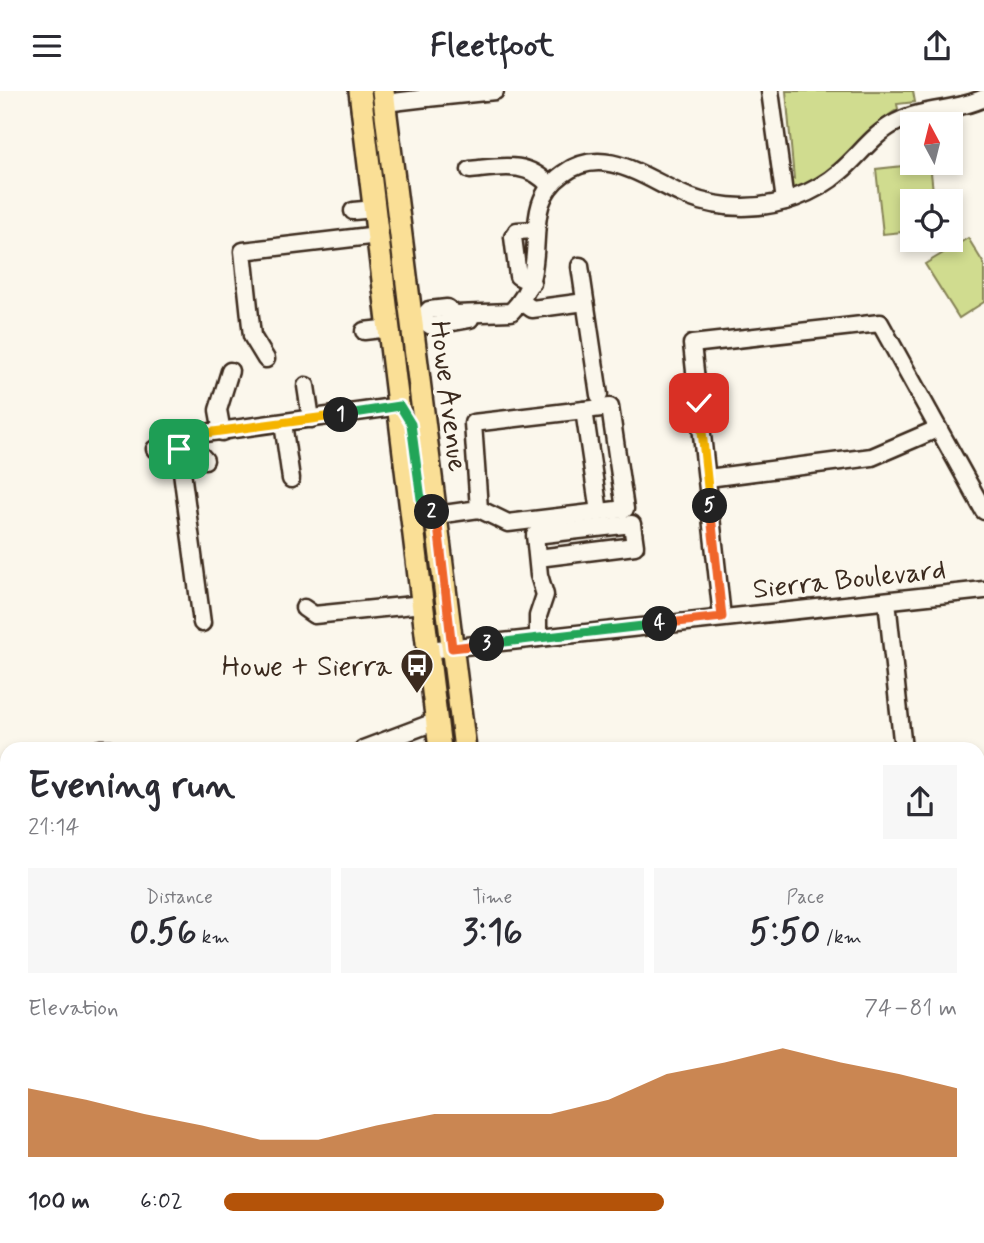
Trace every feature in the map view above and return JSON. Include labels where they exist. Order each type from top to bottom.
[{"type":"main road","name":"Howe Avenue","points":[[360,91],[439,742]]},
{"type":"main road","name":"Howe Avenue","points":[[384,97],[417,320],[464,742]]},
{"type":"main road","points":[[378,235],[388,248],[398,313],[404,320],[417,320]]},
{"type":"main road","points":[[400,406],[411,424],[421,499],[437,516]]},
{"type":"street","points":[[384,97],[495,91]]},
{"type":"street","points":[[770,92],[785,201]]},
{"type":"street","points":[[417,320],[429,310],[447,308],[456,317],[511,312],[522,302],[532,283],[541,201],[550,186],[576,166],[606,162],[628,168],[708,203],[745,207],[785,201],[827,182],[878,134],[900,120],[984,99]]},
{"type":"street","points":[[470,170],[510,165],[529,168],[550,186]]},
{"type":"street","points":[[353,211],[375,209]]},
{"type":"street","points":[[532,283],[518,277],[513,237],[517,230],[536,230]]},
{"type":"street","points":[[266,359],[254,342],[251,330],[243,251],[378,235]]},
{"type":"street","points":[[580,266],[599,395]]},
{"type":"street","points":[[522,302],[532,309],[585,302]]},
{"type":"street","points":[[722,617],[692,344],[880,323],[984,510]]},
{"type":"street","points":[[364,331],[390,328]]},
{"type":"street","points":[[222,432],[218,410],[230,371]]},
{"type":"street","points":[[306,386],[311,419]]},
{"type":"street","points":[[155,449],[183,436],[400,406]]},
{"type":"street","points":[[437,516],[478,509],[508,523],[625,509],[610,407],[472,423],[478,509]]},
{"type":"street","points":[[584,410],[599,512]]},
{"type":"street","points":[[284,423],[291,478]]},
{"type":"street","points":[[708,478],[872,457],[937,429]]},
{"type":"street","points":[[183,436],[205,460]]},
{"type":"street","points":[[183,436],[179,449],[201,623]]},
{"type":"street","points":[[537,638],[538,616],[545,595],[538,558],[535,535],[632,524],[635,546],[538,558]]},
{"type":"street","name":"Sierra Boulevard","points":[[428,650],[984,590]]},
{"type":"street","points":[[887,601],[902,742]]},
{"type":"street","points":[[304,608],[314,615],[423,604]]},
{"type":"street","points":[[382,742],[437,721]]},
{"type":"green space","points":[[786,91],[913,91],[915,102],[897,104],[898,109],[876,125],[839,164],[811,184],[787,193],[784,181],[794,179]]},
{"type":"green space","points":[[900,166],[900,175],[931,175],[933,189],[900,189],[900,232],[883,234],[876,169]]},
{"type":"green space","points":[[968,238],[984,264],[984,302],[959,318],[925,264],[945,252],[963,252],[963,241]]},
{"type":"place","name":"Howe + Sierra","points":[[417,695]]},
{"type":"route","points":[[179,449],[183,436],[400,406],[411,424],[421,499],[437,517],[452,648],[722,617],[699,403]]}]
